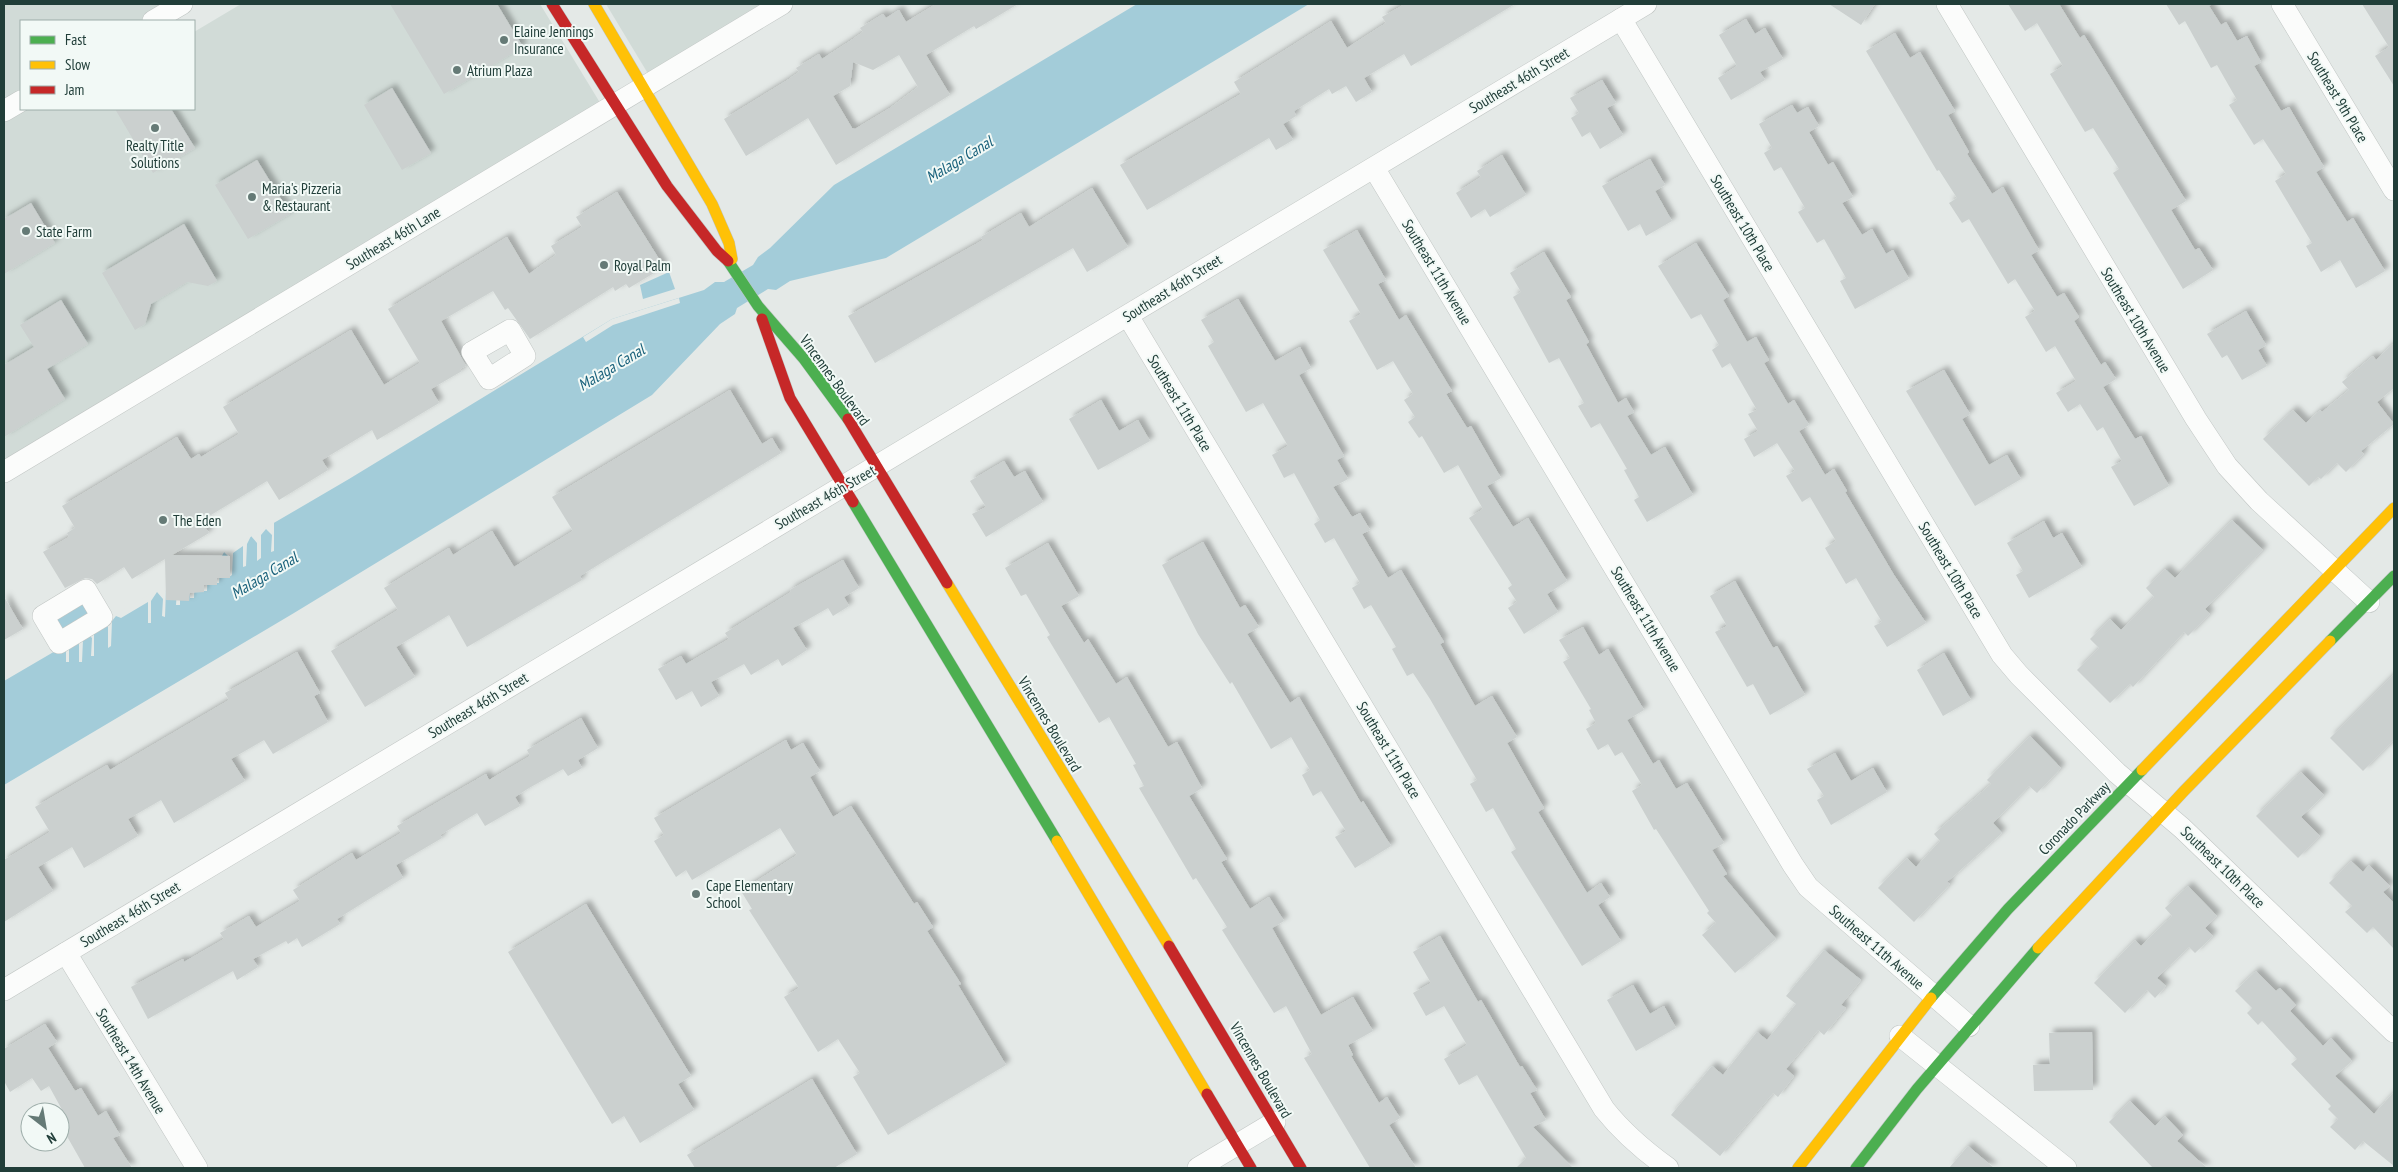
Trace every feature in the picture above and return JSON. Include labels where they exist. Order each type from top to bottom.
[{"type":"street","points":[[155,20],[182,4]]},
{"type":"street","name":"Vincennes Boulevard","points":[[552,4],[614,105],[682,206],[717,251],[733,266],[758,306],[804,359],[842,410],[1100,836],[1155,922],[1301,1168]]},
{"type":"street","name":"Vincennes Boulevard","points":[[594,4],[712,204],[729,243],[733,266]]},
{"type":"street","name":"Southeast 46th Lane","points":[[4,472],[782,4]]},
{"type":"street","name":"Southeast 46th Street","points":[[4,990],[876,468],[1271,227],[1374,168],[1646,4]]},
{"type":"street","name":"Southeast 10th Avenue","points":[[1947,4],[2191,411],[2227,466],[2260,501],[2369,602]]},
{"type":"street","name":"Southeast 9th Place","points":[[2282,4],[2394,190]]},
{"type":"street","name":"Southeast 10th Place","points":[[1621,19],[2002,655],[2062,720],[2128,783],[2182,828],[2394,1032]]},
{"type":"street","points":[[4,111],[20,102]]},
{"type":"street","name":"Southeast 11th Avenue","points":[[1374,168],[1808,887],[1969,1026]]},
{"type":"street","name":"Vincennes Boulevard","points":[[758,306],[790,398],[964,683],[1251,1168]]},
{"type":"street","name":"Southeast 11th Place","points":[[1128,316],[1604,1109],[1619,1129],[1668,1168]]},
{"type":"street","name":"Coronado Parkway","points":[[1798,1168],[1932,996],[2008,909],[2394,508]]},
{"type":"street","points":[[1856,1168],[1969,1026],[2057,927],[2394,576]]},
{"type":"street","name":"Southeast 14th Avenue","points":[[66,953],[197,1168]]},
{"type":"street","points":[[1900,1036],[1938,1064],[2066,1168]]},
{"type":"street","points":[[1198,1168],[1275,1122]]},
{"type":"shaded area","points":[[4,4],[183,4],[158,20],[20,20],[20,110],[195,110],[195,31],[241,4],[540,4],[602,106],[4,465]]},
{"type":"shaded area","points":[[606,4],[771,4],[650,77]]},
{"type":"water","name":"Malaga Canal","points":[[1137,4],[1309,4],[886,258],[790,281],[776,290],[768,289],[737,308],[735,314],[720,324],[652,395],[294,613],[4,785],[4,681],[349,479],[612,319],[704,290],[715,282],[724,282],[753,265],[758,257],[770,248],[834,185]]},
{"type":"water","points":[[669,272],[675,289],[643,299],[640,285]]},
{"type":"water","points":[[81,600],[90,615],[63,631],[56,620]]},
{"type":"pier","points":[[679,298],[680,303],[613,325],[586,342],[583,337],[612,319]]},
{"type":"pier","points":[[274,522],[274,551],[271,552],[272,535],[266,529],[261,535],[261,558],[257,561],[257,543],[251,536],[247,544],[246,566],[243,567],[243,546],[233,553],[232,575],[229,577],[229,557],[224,552],[221,558],[219,583],[216,583],[208,565],[207,591],[204,591],[195,574],[194,598],[190,598],[190,581],[180,582],[180,605],[176,605],[177,590],[166,590],[165,617],[162,616],[163,599],[157,592],[151,601],[151,623],[148,623],[148,602],[121,618],[116,616],[112,621],[111,646],[108,648],[108,626],[94,633],[94,656],[91,656],[92,638],[87,633],[83,640],[82,662],[79,662],[79,643],[69,643],[69,662],[66,662],[66,650],[61,646]]},
{"type":"building","name":"Atrium Plaza","points":[[390,4],[497,4],[523,47],[444,94]]},
{"type":"building","points":[[936,4],[1018,4],[976,29],[974,26],[926,55],[950,95],[836,165],[808,118],[746,156],[724,119],[799,72],[796,68],[819,54],[822,59],[850,41],[863,32],[860,28],[883,14],[886,18],[899,10],[906,22]],"holes":[[[899,55],[918,87],[890,108],[855,129],[852,128],[833,96],[850,86],[853,62],[873,70]]]},
{"type":"building","points":[[1405,4],[1515,4],[1411,66],[1404,54],[1364,78],[1372,92],[1356,102],[1346,86],[1332,94],[1329,89],[1294,111],[1296,116],[1283,124],[1293,140],[1276,150],[1269,138],[1147,210],[1120,165],[1241,94],[1234,82],[1331,21],[1347,48],[1386,23],[1382,17]]},
{"type":"building","points":[[1829,4],[1875,4],[1861,25]]},
{"type":"building","points":[[2008,4],[2059,4],[2080,38],[2084,35],[2186,201],[2171,210],[2195,250],[2199,248],[2213,270],[2183,289],[2113,173],[2119,169],[2093,128],[2085,132],[2050,74],[2063,66],[2037,23],[2025,31]]},
{"type":"building","points":[[2166,4],[2212,4],[2209,6],[2221,25],[2226,22],[2237,41],[2247,36],[2261,62],[2254,66],[2281,111],[2289,107],[2324,167],[2316,172],[2347,222],[2353,218],[2385,271],[2356,288],[2340,260],[2321,272],[2306,246],[2312,243],[2275,181],[2286,174],[2263,139],[2254,145],[2229,105],[2237,100],[2217,65],[2211,68],[2185,21],[2179,25]]},
{"type":"building","points":[[2362,4],[2394,4],[2394,86],[2375,56],[2389,47]]},
{"type":"building","points":[[1746,19],[1755,34],[1765,28],[1783,59],[1760,72],[1765,80],[1731,100],[1718,78],[1737,66],[1719,35]]},
{"type":"building","points":[[1895,33],[1910,58],[1920,52],[1955,111],[1948,115],[1969,152],[1967,154],[1992,194],[2003,187],[2039,250],[2031,255],[2057,297],[2064,293],[2079,317],[2074,321],[2101,365],[2105,362],[2116,379],[2103,387],[2135,439],[2141,436],[2169,486],[2134,506],[2111,467],[2122,461],[2103,427],[2097,431],[2080,404],[2068,412],[2056,393],[2076,381],[2055,346],[2046,352],[2025,317],[2035,311],[2015,279],[2008,284],[1969,219],[1962,223],[1949,203],[1957,198],[1939,170],[1937,171],[1866,51]]},
{"type":"building","points":[[1602,80],[1616,103],[1607,108],[1623,135],[1600,149],[1590,132],[1582,137],[1571,118],[1579,113],[1570,98]]},
{"type":"building","points":[[392,88],[431,153],[402,170],[364,105]]},
{"type":"building","points":[[1792,105],[1797,113],[1808,107],[1819,126],[1809,132],[1828,165],[1833,162],[1853,197],[1842,203],[1862,235],[1872,229],[1886,254],[1893,250],[1909,279],[1855,309],[1840,281],[1846,278],[1824,239],[1817,243],[1798,212],[1805,208],[1781,167],[1774,171],[1764,153],[1772,148],[1759,124]]},
{"type":"building","name":"Realty Title Solutions","points":[[116,110],[172,110],[195,148],[153,173]]},
{"type":"building","points":[[1502,155],[1526,195],[1490,217],[1485,209],[1471,218],[1456,193],[1481,177],[1477,171]]},
{"type":"building","points":[[1650,159],[1665,185],[1655,191],[1672,221],[1646,236],[1640,224],[1628,231],[1602,186]]},
{"type":"building","points":[[257,160],[290,214],[248,239],[215,185]]},
{"type":"building","points":[[1092,188],[1128,247],[1087,272],[1073,248],[875,363],[848,316],[983,240],[981,237],[1021,213],[1029,227]]},
{"type":"building","points":[[617,192],[664,267],[629,288],[626,284],[615,291],[613,287],[530,339],[508,308],[505,310],[493,291],[441,321],[466,366],[460,369],[462,371],[431,389],[439,403],[377,440],[372,430],[322,460],[328,470],[279,500],[267,481],[201,521],[209,533],[172,555],[230,556],[230,578],[217,578],[217,585],[204,585],[204,592],[190,593],[189,601],[166,600],[165,559],[132,579],[124,567],[97,584],[92,579],[85,578],[65,588],[43,552],[69,537],[67,533],[75,528],[62,506],[177,437],[191,459],[199,454],[201,457],[239,434],[223,407],[351,330],[384,385],[420,363],[388,309],[507,237],[529,274],[556,255],[551,246],[582,227],[576,217]]},
{"type":"building","name":"State Farm","points":[[31,203],[55,243],[4,274],[4,219]]},
{"type":"building","points":[[184,224],[217,281],[208,286],[187,282],[151,304],[145,324],[135,330],[102,273]]},
{"type":"building","points":[[1357,230],[1386,280],[1378,284],[1399,320],[1406,315],[1452,391],[1446,394],[1467,428],[1471,426],[1501,478],[1487,486],[1513,527],[1528,518],[1567,581],[1547,594],[1558,612],[1524,634],[1508,608],[1517,602],[1508,588],[1512,585],[1469,518],[1483,509],[1458,465],[1444,473],[1422,436],[1419,438],[1408,422],[1415,417],[1404,400],[1413,394],[1393,361],[1377,370],[1349,321],[1361,314],[1323,250]]},
{"type":"building","points":[[1696,243],[1729,296],[1723,300],[1747,342],[1756,337],[1769,360],[1764,363],[1788,404],[1794,400],[1809,425],[1799,431],[1825,475],[1834,469],[1847,491],[1845,492],[1894,575],[1926,623],[1887,647],[1874,626],[1882,622],[1856,578],[1846,584],[1825,548],[1836,541],[1810,497],[1802,502],[1786,476],[1795,471],[1777,443],[1754,457],[1744,439],[1758,431],[1748,414],[1757,410],[1730,363],[1722,368],[1712,350],[1719,345],[1701,314],[1691,319],[1658,266]]},
{"type":"building","points":[[1544,252],[1571,297],[1566,300],[1589,342],[1586,344],[1618,403],[1626,398],[1634,412],[1627,416],[1651,455],[1665,447],[1693,495],[1647,522],[1634,500],[1639,497],[1624,470],[1627,469],[1600,423],[1591,428],[1578,406],[1584,403],[1559,358],[1549,363],[1513,297],[1521,292],[1510,273]]},
{"type":"building","points":[[1238,299],[1275,361],[1300,347],[1311,368],[1299,375],[1344,456],[1337,460],[1348,479],[1333,487],[1352,517],[1360,513],[1370,530],[1362,534],[1388,578],[1401,570],[1444,642],[1440,644],[1475,706],[1492,696],[1517,737],[1507,743],[1544,808],[1538,812],[1587,893],[1601,883],[1610,897],[1598,905],[1621,941],[1582,966],[1511,852],[1516,849],[1493,808],[1486,812],[1470,784],[1477,780],[1430,699],[1413,673],[1407,676],[1392,649],[1396,647],[1371,605],[1364,609],[1352,588],[1360,583],[1334,538],[1325,543],[1314,524],[1320,520],[1294,473],[1284,478],[1272,455],[1288,446],[1263,403],[1246,412],[1208,346],[1214,342],[1201,320]]},
{"type":"building","points":[[61,300],[88,344],[47,369],[65,399],[4,437],[4,365],[34,347],[20,325]]},
{"type":"building","points":[[2246,311],[2266,345],[2258,350],[2267,366],[2242,380],[2227,355],[2222,358],[2207,334]]},
{"type":"building","points":[[2394,343],[2394,388],[2377,402],[2394,424],[2361,451],[2364,454],[2346,472],[2337,463],[2321,479],[2318,477],[2309,486],[2263,439],[2293,410],[2306,423],[2320,410],[2322,412],[2349,390],[2342,382],[2373,356],[2376,360]]},
{"type":"building","points":[[1944,370],[1970,414],[1962,419],[1989,465],[2007,455],[2021,479],[1975,506],[1906,391]]},
{"type":"building","points":[[730,390],[762,444],[772,438],[781,453],[580,576],[582,580],[467,647],[449,615],[396,647],[415,677],[365,707],[331,651],[398,610],[384,588],[449,548],[453,555],[492,531],[514,567],[573,531],[552,497]]},
{"type":"building","points":[[1101,400],[1119,431],[1138,420],[1150,441],[1098,470],[1069,419]]},
{"type":"building","points":[[1004,461],[1014,477],[1025,471],[1043,502],[986,537],[972,514],[986,507],[970,481]]},
{"type":"building","points":[[2232,520],[2263,550],[2205,609],[2210,614],[2188,636],[2184,632],[2133,687],[2130,684],[2110,703],[2077,670],[2099,648],[2090,639],[2110,619],[2121,630],[2154,597],[2146,588],[2165,569],[2175,578]]},
{"type":"building","points":[[2044,521],[2053,538],[2062,533],[2082,567],[2029,598],[2016,575],[2023,571],[2007,543]]},
{"type":"building","points":[[1203,542],[1240,608],[1245,605],[1259,627],[1247,634],[1290,703],[1299,697],[1361,803],[1363,801],[1391,846],[1355,868],[1335,837],[1346,831],[1321,791],[1313,796],[1302,775],[1310,770],[1291,737],[1271,749],[1232,682],[1230,684],[1198,634],[1162,565]]},
{"type":"building","points":[[1048,543],[1079,596],[1061,606],[1084,643],[1088,639],[1116,684],[1127,677],[1168,747],[1177,742],[1202,788],[1189,796],[1227,859],[1221,862],[1250,909],[1269,897],[1284,921],[1272,928],[1321,1015],[1353,997],[1373,1031],[1348,1045],[1353,1055],[1351,1056],[1379,1103],[1387,1097],[1400,1118],[1389,1125],[1416,1168],[1370,1168],[1304,1058],[1312,1054],[1286,1006],[1274,1013],[1222,930],[1227,927],[1196,878],[1193,880],[1139,788],[1144,786],[1133,765],[1136,764],[1109,717],[1099,723],[1047,637],[1050,635],[1026,594],[1021,596],[1005,568]]},
{"type":"building","points":[[843,560],[859,588],[844,597],[849,606],[833,616],[828,608],[793,628],[807,650],[782,666],[778,659],[751,675],[744,664],[711,682],[719,696],[701,707],[692,691],[676,700],[658,669],[681,656],[686,664],[729,639],[725,633],[791,592],[790,590]]},
{"type":"building","points":[[1735,581],[1773,648],[1777,646],[1805,695],[1770,715],[1753,684],[1747,687],[1715,632],[1727,626],[1710,596]]},
{"type":"building","points":[[4,597],[23,629],[4,640]]},
{"type":"building","points":[[1583,627],[1599,655],[1608,649],[1644,710],[1627,720],[1653,764],[1659,760],[1676,789],[1687,783],[1724,843],[1712,850],[1727,874],[1723,876],[1776,939],[1735,973],[1702,935],[1716,923],[1707,913],[1709,911],[1656,829],[1654,830],[1632,791],[1642,785],[1622,752],[1615,756],[1608,744],[1598,750],[1586,729],[1596,723],[1589,710],[1591,709],[1563,662],[1570,658],[1559,640]]},
{"type":"building","points":[[297,652],[320,693],[314,696],[328,722],[273,754],[264,740],[231,759],[245,781],[174,823],[161,800],[128,819],[138,836],[84,868],[72,847],[38,867],[53,891],[4,922],[4,860],[50,832],[35,807],[107,765],[110,770],[229,700],[225,693]]},
{"type":"building","points":[[1944,653],[1971,700],[1943,716],[1917,670]]},
{"type":"building","points":[[2394,674],[2394,740],[2363,771],[2330,738]]},
{"type":"building","points":[[581,718],[598,748],[578,760],[582,768],[568,776],[563,769],[529,788],[515,797],[520,806],[485,826],[477,813],[440,835],[442,838],[396,865],[403,878],[337,919],[340,924],[302,947],[297,938],[288,944],[286,941],[253,959],[258,967],[237,980],[233,971],[148,1019],[131,987],[183,959],[184,962],[224,939],[220,933],[249,916],[256,927],[300,901],[293,890],[352,853],[356,860],[401,833],[397,826],[486,774],[489,780],[530,756],[527,750]]},
{"type":"building","points":[[2030,736],[2061,768],[2037,793],[2029,786],[1993,823],[2002,833],[1947,882],[1950,884],[1914,922],[1878,888],[1907,858],[1916,867],[1940,841],[1934,834],[1991,784],[1987,780]]},
{"type":"building","points":[[786,740],[791,750],[803,743],[820,771],[810,777],[833,817],[851,806],[914,904],[917,902],[933,927],[927,931],[961,984],[958,985],[1006,1065],[888,1135],[853,1077],[860,1073],[838,1039],[818,1052],[784,997],[799,988],[749,910],[752,909],[741,891],[797,855],[780,828],[692,880],[686,870],[676,877],[654,841],[664,835],[654,818]]},
{"type":"building","points":[[1835,753],[1851,781],[1873,768],[1887,792],[1831,825],[1817,800],[1824,796],[1807,769]]},
{"type":"building","points":[[2301,772],[2324,795],[2301,817],[2320,836],[2298,858],[2256,816]]},
{"type":"building","points":[[2351,861],[2363,872],[2369,865],[2390,886],[2383,892],[2394,903],[2394,949],[2373,927],[2367,933],[2345,912],[2352,906],[2329,883]]},
{"type":"building","points":[[2188,886],[2217,916],[2205,928],[2213,936],[2195,953],[2189,947],[2157,978],[2166,986],[2155,998],[2147,990],[2125,1013],[2094,983],[2135,940],[2141,946],[2172,916],[2165,908]]},
{"type":"building","points":[[586,904],[691,1076],[678,1084],[694,1110],[640,1143],[624,1116],[612,1124],[508,952]]},
{"type":"building","points":[[1440,936],[1478,1002],[1481,1000],[1520,1067],[1522,1066],[1537,1090],[1530,1093],[1546,1120],[1533,1127],[1573,1168],[1516,1168],[1526,1158],[1477,1075],[1459,1085],[1444,1059],[1467,1045],[1444,1006],[1426,1016],[1413,993],[1431,983],[1413,952]]},
{"type":"building","points":[[1824,950],[1861,980],[1841,1005],[1846,1008],[1824,1035],[1818,1030],[1786,1069],[1794,1076],[1778,1097],[1773,1093],[1720,1156],[1671,1115],[1712,1066],[1723,1075],[1757,1032],[1767,1040],[1796,1004],[1786,996]]},
{"type":"building","points":[[2256,971],[2276,991],[2280,988],[2296,1005],[2290,1011],[2323,1046],[2331,1038],[2352,1061],[2335,1076],[2374,1114],[2394,1092],[2394,1166],[2363,1141],[2355,1150],[2330,1127],[2338,1119],[2328,1109],[2331,1106],[2291,1064],[2297,1059],[2262,1021],[2258,1025],[2247,1013],[2252,1008],[2235,991]]},
{"type":"building","points":[[1633,985],[1650,1014],[1664,1006],[1676,1028],[1636,1051],[1607,1000]]},
{"type":"building","points":[[45,1024],[57,1042],[48,1048],[75,1091],[81,1088],[98,1116],[106,1111],[120,1135],[113,1138],[132,1168],[85,1168],[70,1142],[70,1102],[58,1102],[49,1086],[41,1091],[32,1078],[10,1092],[4,1081],[4,1049]]},
{"type":"building","points":[[2092,1032],[2093,1090],[2034,1091],[2033,1065],[2050,1064],[2049,1033]]},
{"type":"building","points":[[812,1079],[857,1154],[834,1168],[695,1168],[687,1155]]},
{"type":"building","points":[[2130,1101],[2155,1126],[2165,1116],[2183,1135],[2177,1141],[2207,1168],[2153,1168],[2109,1122]]},
{"type":"building","points":[[1968,1146],[1994,1168],[1949,1168]]},
{"type":"traffic: fast","points":[[728,261],[758,306],[804,359],[848,419]]},
{"type":"traffic: fast","points":[[853,502],[1057,841]]},
{"type":"traffic: fast","points":[[2330,641],[2394,576]]},
{"type":"traffic: fast","points":[[1931,998],[2008,909],[2142,770]]},
{"type":"traffic: fast","points":[[1856,1168],[1917,1089],[2038,948]]},
{"type":"traffic: slow","points":[[594,4],[712,204],[729,243],[732,259]]},
{"type":"traffic: slow","points":[[2142,770],[2394,508]]},
{"type":"traffic: slow","points":[[947,583],[1169,946]]},
{"type":"traffic: slow","points":[[2038,948],[2184,791],[2330,641]]},
{"type":"traffic: slow","points":[[1057,841],[1207,1094]]},
{"type":"traffic: slow","points":[[1798,1168],[1931,998]]},
{"type":"traffic: jam","points":[[552,4],[667,186],[717,251],[728,261]]},
{"type":"traffic: jam","points":[[762,319],[790,398],[853,502]]},
{"type":"traffic: jam","points":[[848,419],[947,583]]},
{"type":"traffic: jam","points":[[1169,946],[1301,1168]]},
{"type":"traffic: jam","points":[[1207,1094],[1251,1168]]},
{"type":"place","name":"Elaine Jennings Insurance","points":[[504,40]]},
{"type":"place","name":"Atrium Plaza","points":[[457,70]]},
{"type":"place","name":"Realty Title Solutions","points":[[155,128]]},
{"type":"place","name":"Maria's Pizzeria & Restaurant","points":[[252,197]]},
{"type":"place","name":"State Farm","points":[[26,231]]},
{"type":"place","name":"Royal Palm","points":[[604,265]]},
{"type":"place","name":"The Eden","points":[[163,520]]},
{"type":"place","name":"Cape Elementary School","points":[[696,894]]}]
